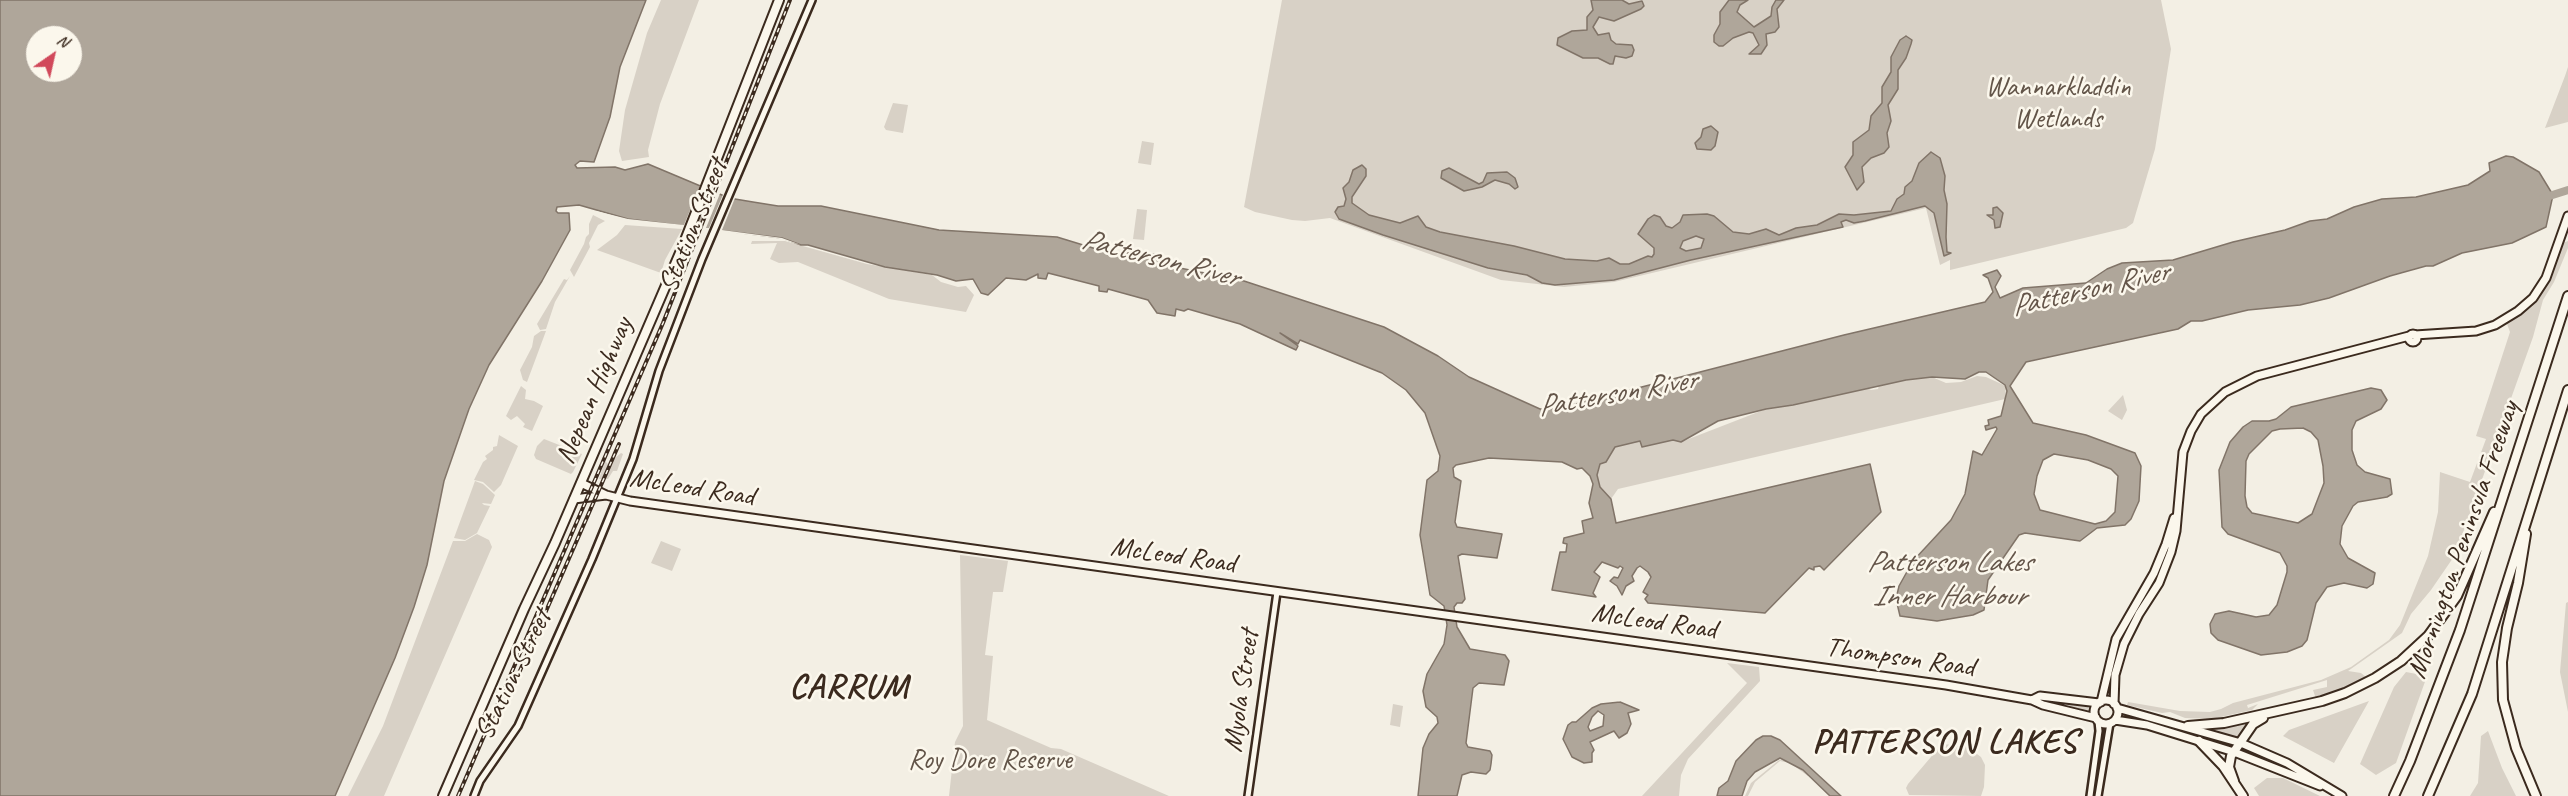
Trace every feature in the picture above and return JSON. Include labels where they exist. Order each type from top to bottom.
[{"type":"highway","name":"Nepean Highway","points":[[443,796],[687,236],[779,0]]},
{"type":"highway","name":"Mornington Peninsula Freeway","points":[[2394,796],[2410,761],[2460,630],[2568,296]]},
{"type":"highway","name":"Mornington Peninsula Freeway","points":[[2428,796],[2472,694],[2568,390]]},
{"type":"highway","points":[[2188,726],[2224,723],[2270,714],[2345,693],[2375,678],[2401,661],[2428,636],[2457,596],[2507,488]]},
{"type":"highway","points":[[2531,506],[2518,583],[2506,628],[2502,672],[2503,700],[2508,720],[2516,748],[2536,796]]},
{"type":"highway","points":[[2234,781],[2229,763],[2234,752],[2253,724],[2270,714]]},
{"type":"highway","points":[[2199,741],[2215,756],[2243,796]]},
{"type":"main road","points":[[2113,721],[2115,675],[2121,652],[2139,614],[2154,592],[2166,567],[2176,531],[2175,516],[2186,442],[2202,414],[2221,395],[2235,386],[2276,370],[2397,341],[2427,335],[2476,331],[2495,325],[2518,311],[2540,288],[2556,253],[2568,216]]},
{"type":"main road","name":"McLeod Road","points":[[581,483],[617,498],[1763,659]]},
{"type":"main road","points":[[574,499],[606,495]]},
{"type":"main road","points":[[2175,516],[2154,573],[2116,639],[2100,702],[2095,708],[2097,720],[2104,724],[2113,721],[2147,725],[2199,741],[2234,752],[2342,796]]},
{"type":"main road","name":"Thompson Road","points":[[1763,659],[2032,700],[2097,720]]},
{"type":"main road","name":"Thompson Road","points":[[2032,700],[2040,696],[2100,702]]},
{"type":"main road","points":[[2100,702],[2108,701],[2132,714],[2188,726],[2241,743],[2287,763],[2334,792]]},
{"type":"street","name":"Station Street","points":[[474,796],[480,781],[518,726],[617,498],[639,441],[659,371],[731,189],[812,0]]},
{"type":"street","name":"Myola Street","points":[[1248,796],[1277,592]]},
{"type":"street","points":[[2090,796],[2099,731],[2097,720]]},
{"type":"street","points":[[2098,796],[2113,721]]},
{"type":"green space","points":[[661,0],[699,0],[660,104],[648,150],[649,157],[622,161],[619,151],[625,110],[647,33]]},
{"type":"green space","name":"Wannarkladdin Wetlands","points":[[1282,0],[2161,0],[2171,49],[2155,149],[2133,223],[2126,228],[1950,270],[1950,260],[1940,265],[1926,208],[1614,282],[1564,287],[1501,280],[1330,218],[1292,220],[1255,212],[1244,207]]},
{"type":"green space","points":[[2568,67],[2568,122],[2545,128],[2565,76]]},
{"type":"green space","points":[[893,103],[908,105],[903,133],[886,130],[884,127]]},
{"type":"green space","points":[[1142,141],[1154,143],[1151,165],[1138,163]]},
{"type":"green space","points":[[1137,209],[1147,210],[1144,240],[1133,239]]},
{"type":"green space","points":[[593,215],[605,221],[598,225],[589,243],[590,247],[574,277],[570,270],[589,234],[589,224]]},
{"type":"green space","points":[[625,225],[682,229],[665,260],[661,273],[597,250],[617,235]]},
{"type":"green space","points":[[752,241],[785,241],[867,264],[932,275],[941,282],[958,287],[966,286],[974,295],[966,312],[889,299],[798,262],[779,263],[770,259],[777,243],[751,244]]},
{"type":"green space","points":[[2568,241],[2568,248],[2554,282],[2543,300],[2533,337],[2455,555],[2411,614],[2402,633],[2348,671],[2361,673],[2367,678],[2316,699],[2313,690],[2327,687],[2327,680],[2247,705],[2248,708],[2258,704],[2252,710],[2212,719],[2185,718],[2170,712],[2162,713],[2127,705],[2128,702],[2180,711],[2210,712],[2233,703],[2321,680],[2351,667],[2389,640],[2400,625],[2428,556],[2438,512],[2440,472],[2470,482],[2486,439],[2476,436],[2510,332],[2507,324],[2540,295],[2554,271],[2563,243]]},
{"type":"green space","points":[[570,276],[555,302],[546,329],[540,330],[537,324],[564,279],[567,280]]},
{"type":"green space","points":[[541,331],[546,331],[527,382],[523,380],[520,370],[532,347],[534,336]]},
{"type":"green space","points":[[1977,376],[1986,377],[2006,386],[2005,399],[1618,489],[1611,499],[1600,487],[1597,476],[1600,464],[1606,462],[1615,447],[1640,441],[1642,447],[1673,440],[1681,442],[1766,409],[1867,388],[1878,389],[1879,385],[1932,377],[1946,383],[1961,382]]},
{"type":"green space","points":[[521,386],[526,390],[525,399],[543,406],[532,431],[523,427],[525,424],[517,416],[511,420],[506,416]]},
{"type":"green space","points":[[2123,395],[2127,410],[2122,420],[2108,411]]},
{"type":"green space","points":[[499,435],[518,446],[501,485],[494,492],[483,482],[474,480],[483,462],[487,459],[485,456],[497,446]]},
{"type":"green space","points":[[544,439],[582,454],[571,474],[536,459],[534,455],[537,446]]},
{"type":"green space","points":[[621,453],[623,454],[617,471],[613,471],[608,479],[599,479],[605,461],[608,464]]},
{"type":"green space","points":[[475,481],[483,484],[495,495],[491,504],[482,503],[490,506],[477,533],[465,540],[454,538]]},
{"type":"green space","points":[[477,534],[489,540],[492,547],[384,796],[348,796],[383,726],[453,541],[465,541]]},
{"type":"green space","points":[[661,541],[681,549],[672,571],[651,563]]},
{"type":"green space","name":"Roy Dore Reserve","points":[[960,555],[1008,561],[1003,592],[993,592],[985,655],[993,656],[987,720],[1169,796],[949,796],[955,742],[963,726]]},
{"type":"green space","points":[[2568,602],[2568,712],[2560,672],[2566,603]]},
{"type":"green space","points":[[1727,663],[1759,667],[1760,681],[1688,759],[1681,775],[1679,796],[1642,796],[1747,683]]},
{"type":"green space","points":[[2406,672],[2427,676],[2396,763],[2376,775],[2360,764],[2394,687]]},
{"type":"green space","points":[[2041,698],[2069,704],[2089,706],[2087,712]]},
{"type":"green space","points":[[2369,701],[2334,763],[2283,736],[2289,730]]},
{"type":"green space","points":[[1393,704],[1403,706],[1400,727],[1390,725]]},
{"type":"green space","points":[[2121,714],[2236,744],[2226,746],[2121,717]]},
{"type":"green space","points":[[2257,718],[2244,730],[2239,739],[2207,728]]},
{"type":"green space","points":[[2488,731],[2516,796],[2470,796],[2478,783],[2481,736]]},
{"type":"green space","points":[[1942,744],[1966,746],[1981,757],[1985,765],[1984,787],[1981,796],[1909,795],[1906,788],[1908,784]]},
{"type":"green space","points":[[1779,760],[1789,761],[1809,775],[1790,763],[1780,761],[1755,782],[1748,796],[1745,796],[1751,783]]},
{"type":"green space","points":[[2267,778],[2283,778],[2320,796],[2259,796],[2254,788]]},
{"type":"water","name":"Patterson Lakes Inner Harbour","points":[[0,0],[646,0],[620,67],[610,117],[594,162],[580,161],[575,165],[577,168],[615,167],[625,170],[648,164],[729,198],[778,206],[821,206],[939,230],[1057,237],[1106,252],[1154,254],[1163,258],[1165,265],[1244,281],[1384,327],[1438,356],[1469,377],[1540,409],[1560,408],[1844,335],[1985,302],[1993,292],[1988,278],[1983,275],[1997,270],[2001,276],[1995,287],[2000,298],[2023,288],[2086,283],[2107,269],[2122,263],[2173,260],[2233,242],[2285,230],[2310,221],[2327,219],[2354,207],[2382,199],[2416,197],[2468,185],[2490,171],[2489,163],[2506,156],[2513,157],[2539,172],[2553,195],[2546,227],[2512,243],[2462,253],[2433,266],[2390,276],[2329,298],[2300,305],[2248,310],[2202,321],[2191,321],[2178,329],[2026,362],[2010,386],[2033,423],[2086,435],[2135,453],[2141,466],[2139,501],[2131,519],[2125,525],[2097,528],[2080,541],[2025,533],[2019,535],[1988,580],[1984,610],[1973,615],[1937,621],[1900,616],[1896,599],[1899,586],[1913,561],[1951,520],[1965,494],[1973,451],[1982,455],[1997,429],[1996,427],[1986,430],[1985,426],[1989,425],[1988,420],[2001,416],[2007,391],[2005,385],[1986,372],[1979,372],[1965,379],[1932,377],[1906,380],[1766,409],[1718,421],[1681,442],[1673,440],[1642,447],[1640,441],[1615,447],[1606,462],[1600,464],[1597,475],[1600,487],[1611,499],[1616,523],[1870,464],[1881,512],[1824,570],[1820,566],[1814,567],[1814,570],[1809,568],[1765,613],[1648,603],[1645,599],[1648,595],[1643,592],[1651,577],[1640,566],[1632,576],[1634,581],[1626,586],[1622,595],[1617,586],[1610,581],[1614,577],[1618,578],[1623,568],[1602,562],[1594,572],[1600,577],[1593,593],[1596,597],[1552,590],[1560,552],[1566,552],[1567,544],[1563,543],[1564,538],[1584,533],[1582,521],[1593,518],[1589,503],[1593,484],[1590,476],[1582,468],[1577,469],[1562,462],[1489,458],[1456,465],[1453,468],[1454,477],[1461,481],[1455,522],[1457,527],[1502,534],[1497,558],[1462,554],[1458,556],[1465,599],[1454,607],[1457,627],[1470,649],[1505,655],[1509,661],[1504,685],[1479,683],[1473,688],[1466,743],[1468,747],[1490,751],[1491,764],[1486,774],[1471,772],[1462,775],[1457,796],[1418,796],[1423,748],[1429,734],[1438,723],[1437,717],[1426,707],[1423,691],[1427,674],[1444,644],[1447,625],[1444,606],[1430,595],[1420,535],[1427,480],[1438,471],[1440,456],[1425,413],[1406,390],[1382,373],[1300,340],[1298,344],[1280,333],[1298,346],[1296,350],[1240,324],[1188,309],[1184,311],[1176,309],[1175,316],[1157,313],[1148,300],[1108,289],[1107,292],[1099,291],[1099,286],[1048,273],[1046,279],[1038,278],[1038,274],[1026,280],[1006,278],[988,295],[981,293],[973,279],[956,281],[937,275],[885,267],[782,238],[628,219],[579,205],[557,207],[558,213],[569,213],[570,230],[542,281],[489,365],[469,409],[444,481],[427,565],[414,607],[395,658],[335,796],[0,796]],"holes":[[[2054,454],[2088,460],[2111,469],[2118,476],[2115,512],[2106,521],[2095,524],[2040,510],[2034,494],[2043,460]]]},
{"type":"water","points":[[1591,0],[1622,0],[1629,4],[1642,1],[1644,6],[1641,9],[1614,21],[1599,17],[1593,27],[1598,35],[1609,33],[1611,40],[1616,44],[1632,45],[1634,50],[1632,56],[1626,58],[1615,56],[1613,64],[1610,64],[1598,58],[1583,58],[1557,45],[1558,38],[1572,31],[1587,30],[1587,17],[1593,10]]},
{"type":"water","points":[[1729,0],[1748,0],[1740,5],[1737,12],[1754,27],[1771,16],[1776,0],[1784,0],[1777,9],[1779,27],[1775,32],[1766,34],[1767,45],[1761,54],[1749,54],[1759,45],[1753,33],[1749,32],[1733,38],[1723,46],[1714,42],[1714,35],[1720,24],[1720,12]]},
{"type":"water","points":[[1906,36],[1912,40],[1911,44],[1898,70],[1898,89],[1888,105],[1891,121],[1887,133],[1889,147],[1884,153],[1871,158],[1862,167],[1864,182],[1857,190],[1845,167],[1853,155],[1853,142],[1869,130],[1871,116],[1882,103],[1882,87],[1891,72],[1891,57],[1900,40]]},
{"type":"water","points":[[1711,126],[1718,132],[1715,146],[1711,150],[1697,149],[1695,143],[1701,137],[1703,129]]},
{"type":"water","points":[[1931,152],[1940,158],[1945,176],[1947,252],[1951,253],[1944,256],[1934,213],[1925,206],[1854,223],[1846,220],[1841,222],[1843,227],[1691,260],[1614,280],[1555,285],[1542,283],[1527,275],[1488,268],[1383,235],[1339,219],[1335,212],[1338,207],[1344,206],[1346,199],[1343,188],[1349,182],[1353,170],[1362,165],[1366,169],[1366,176],[1352,197],[1352,203],[1369,215],[1400,223],[1418,216],[1426,227],[1440,232],[1514,246],[1565,259],[1597,261],[1609,258],[1620,264],[1629,264],[1648,256],[1652,257],[1654,254],[1654,248],[1638,234],[1648,219],[1654,215],[1660,217],[1666,226],[1672,228],[1680,222],[1683,215],[1707,214],[1714,216],[1733,232],[1749,234],[1766,229],[1779,235],[1796,228],[1817,225],[1839,214],[1854,215],[1891,211],[1897,199],[1904,194],[1905,187],[1912,181],[1919,163]],"holes":[[[1696,236],[1704,239],[1701,248],[1686,251],[1680,248],[1683,241]]]},
{"type":"water","points":[[1449,168],[1479,184],[1483,182],[1487,173],[1507,172],[1515,178],[1518,187],[1515,189],[1509,184],[1495,180],[1482,187],[1464,191],[1441,178],[1442,171]]},
{"type":"water","points":[[1997,207],[2003,213],[2000,227],[1995,228],[1994,220],[1987,215],[1993,215],[1993,208]]},
{"type":"water","points":[[2371,388],[2381,390],[2387,400],[2381,409],[2356,421],[2352,430],[2352,450],[2357,465],[2365,472],[2390,479],[2392,494],[2358,502],[2353,506],[2342,526],[2340,544],[2348,558],[2375,573],[2373,584],[2367,588],[2344,583],[2327,587],[2316,603],[2307,640],[2302,646],[2287,652],[2261,655],[2218,640],[2211,633],[2210,624],[2215,614],[2229,611],[2256,617],[2269,615],[2277,605],[2287,566],[2280,553],[2228,534],[2222,527],[2219,470],[2230,442],[2243,427],[2252,421],[2276,419],[2291,407]],"holes":[[[2303,428],[2311,432],[2318,440],[2324,483],[2312,514],[2298,523],[2252,513],[2247,507],[2245,496],[2246,461],[2249,454],[2272,431]]]},
{"type":"water","points":[[1620,702],[1639,710],[1628,713],[1631,724],[1627,733],[1619,738],[1614,731],[1590,742],[1594,750],[1592,762],[1584,763],[1572,757],[1563,739],[1568,725],[1601,704]],"holes":[[[1598,711],[1604,715],[1603,726],[1590,731],[1588,727],[1592,717]]]},
{"type":"water","points":[[1763,736],[1771,736],[1780,740],[1841,796],[1830,796],[1803,770],[1780,758],[1755,772],[1747,781],[1742,796],[1717,796],[1719,788],[1728,781],[1736,761],[1756,740]]},
{"type":"pier","points":[[701,183],[712,187],[697,227],[700,227],[716,189],[721,191],[706,228],[709,228],[724,192],[738,196],[735,198],[722,230],[782,238],[801,245],[776,238],[628,222],[594,214],[596,211],[628,219],[684,225]]},
{"type":"waterway","name":"Patterson River","points":[[2543,198],[2568,190]]},
{"type":"railway","points":[[458,796],[663,323],[790,0]]},
{"type":"railway","points":[[505,705],[619,444]]},
{"type":"district","name":"CARRUM","points":[[849,688]]},
{"type":"district","name":"PATTERSON LAKES","points":[[1945,743]]}]
